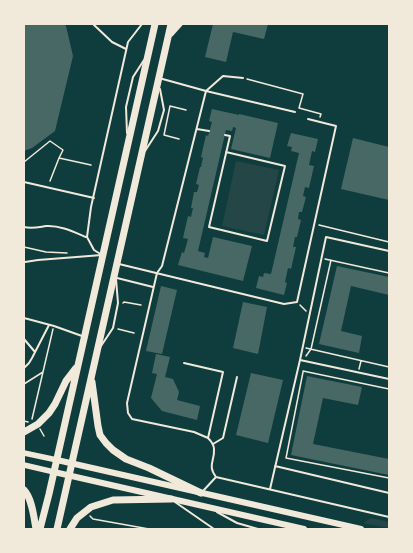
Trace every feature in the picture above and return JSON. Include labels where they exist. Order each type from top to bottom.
[{"type":"main road","points":[[40,529],[57,460],[155,24]]},
{"type":"main road","points":[[57,529],[96,354],[115,278],[116,266],[171,24]]},
{"type":"main road","points":[[169,36],[179,24]]},
{"type":"main road","points":[[24,432],[38,424],[49,413],[66,381],[78,366]]},
{"type":"main road","points":[[91,377],[100,435],[106,444],[126,458],[201,493]]},
{"type":"main road","points":[[57,460],[361,529]]},
{"type":"main road","points":[[54,472],[304,529]]},
{"type":"main road","points":[[24,490],[29,498],[36,529]]},
{"type":"main road","points":[[70,529],[77,518],[91,508],[112,500],[171,499]]},
{"type":"street","points":[[24,453],[57,460]]},
{"type":"street","points":[[24,465],[54,472]]},
{"type":"lane","points":[[93,24],[112,42],[126,49]]},
{"type":"lane","points":[[103,255],[94,250],[87,237],[126,49],[128,42],[142,24]]},
{"type":"lane","points":[[243,78],[223,76],[206,91],[162,266],[157,273],[127,403],[128,414],[132,419],[194,432],[208,438],[213,444],[214,450],[211,466],[212,472],[216,477],[389,518]]},
{"type":"lane","points":[[140,159],[158,131],[164,110],[158,79],[295,112]]},
{"type":"lane","points":[[116,266],[157,273],[284,304],[297,302],[336,126],[308,119]]},
{"type":"lane","points":[[197,129],[209,131]]},
{"type":"lane","points":[[225,135],[230,136],[226,152],[209,227],[267,241],[285,166],[226,152]]},
{"type":"lane","points":[[24,182],[94,198]]},
{"type":"lane","points":[[24,227],[61,227],[87,237]]},
{"type":"lane","points":[[270,490],[326,237],[389,251]]},
{"type":"lane","points":[[25,262],[103,255]]},
{"type":"lane","points":[[96,354],[113,328],[118,303],[115,278],[154,287]]},
{"type":"lane","points":[[24,318],[54,326],[84,337]]},
{"type":"lane","points":[[24,368],[29,363],[49,325]]},
{"type":"lane","points":[[24,339],[35,352]]},
{"type":"lane","points":[[300,360],[389,379]]},
{"type":"lane","points":[[184,363],[223,372],[208,438]]},
{"type":"lane","points":[[213,444],[223,438],[237,377]]},
{"type":"lane","points":[[275,466],[389,493]]},
{"type":"lane","points":[[201,493],[216,477]]},
{"type":"lane","points":[[171,499],[214,529]]},
{"type":"lane","points":[[211,508],[237,523],[258,529]]},
{"type":"path","points":[[243,78],[303,94],[299,108],[321,114],[319,121]]},
{"type":"path","points":[[179,139],[164,135],[170,106],[186,110]]},
{"type":"path","points":[[24,162],[50,141],[63,150],[50,181]]},
{"type":"path","points":[[59,158],[92,166]]},
{"type":"path","points":[[314,224],[389,242]]},
{"type":"path","points":[[24,247],[46,252],[70,253]]},
{"type":"path","points":[[322,258],[389,273]]},
{"type":"path","points":[[331,260],[311,349],[305,361],[286,458],[389,478]]},
{"type":"path","points":[[122,309],[124,302],[141,305]]},
{"type":"path","points":[[297,302],[309,314]]},
{"type":"path","points":[[32,423],[54,326]]},
{"type":"path","points":[[118,329],[134,333]]},
{"type":"path","points":[[302,348],[389,367]]},
{"type":"path","points":[[303,371],[389,389]]},
{"type":"path","points":[[24,384],[43,372]]},
{"type":"path","points":[[86,512],[93,519],[149,529]]},
{"type":"shaded area","points":[[236,161],[279,170],[264,235],[222,226]]},
{"type":"shaded area","points":[[371,518],[389,522],[389,528],[363,523]]},
{"type":"building","points":[[24,24],[64,24],[66,26],[73,56],[55,131],[32,148],[24,151]]},
{"type":"building","points":[[213,24],[268,24],[264,39],[233,32],[226,62],[205,57]]},
{"type":"building","points":[[212,109],[278,123],[270,158],[231,149],[236,128],[233,127],[232,131],[226,130],[198,251],[205,253],[204,257],[208,258],[213,237],[252,246],[243,281],[178,265],[182,252],[184,253],[188,239],[183,238],[188,216],[191,217],[194,192],[197,192],[199,185],[196,184],[203,158],[201,157],[206,135],[208,136],[212,122],[209,121]]},
{"type":"building","points":[[291,133],[318,139],[315,152],[312,151],[309,165],[314,166],[309,188],[305,187],[303,196],[306,197],[302,212],[299,212],[298,219],[301,220],[297,237],[295,237],[293,247],[296,247],[291,269],[288,268],[285,282],[287,283],[284,295],[256,288],[259,276],[263,277],[264,273],[271,274],[299,153],[291,151],[292,147],[287,146]]},
{"type":"building","points":[[353,138],[389,147],[389,200],[341,189]]},
{"type":"building","points":[[337,266],[389,277],[389,295],[351,286],[341,331],[362,336],[359,353],[319,344]]},
{"type":"building","points":[[161,286],[177,290],[162,354],[146,351]]},
{"type":"building","points":[[243,302],[267,307],[258,354],[233,348]]},
{"type":"building","points":[[156,354],[170,357],[165,377],[173,379],[179,392],[177,400],[200,406],[197,420],[162,411],[151,398],[157,374],[152,373]]},
{"type":"building","points":[[251,373],[283,380],[268,443],[236,435]]},
{"type":"building","points":[[307,376],[362,387],[358,405],[323,398],[313,444],[389,459],[389,475],[291,455]]}]
